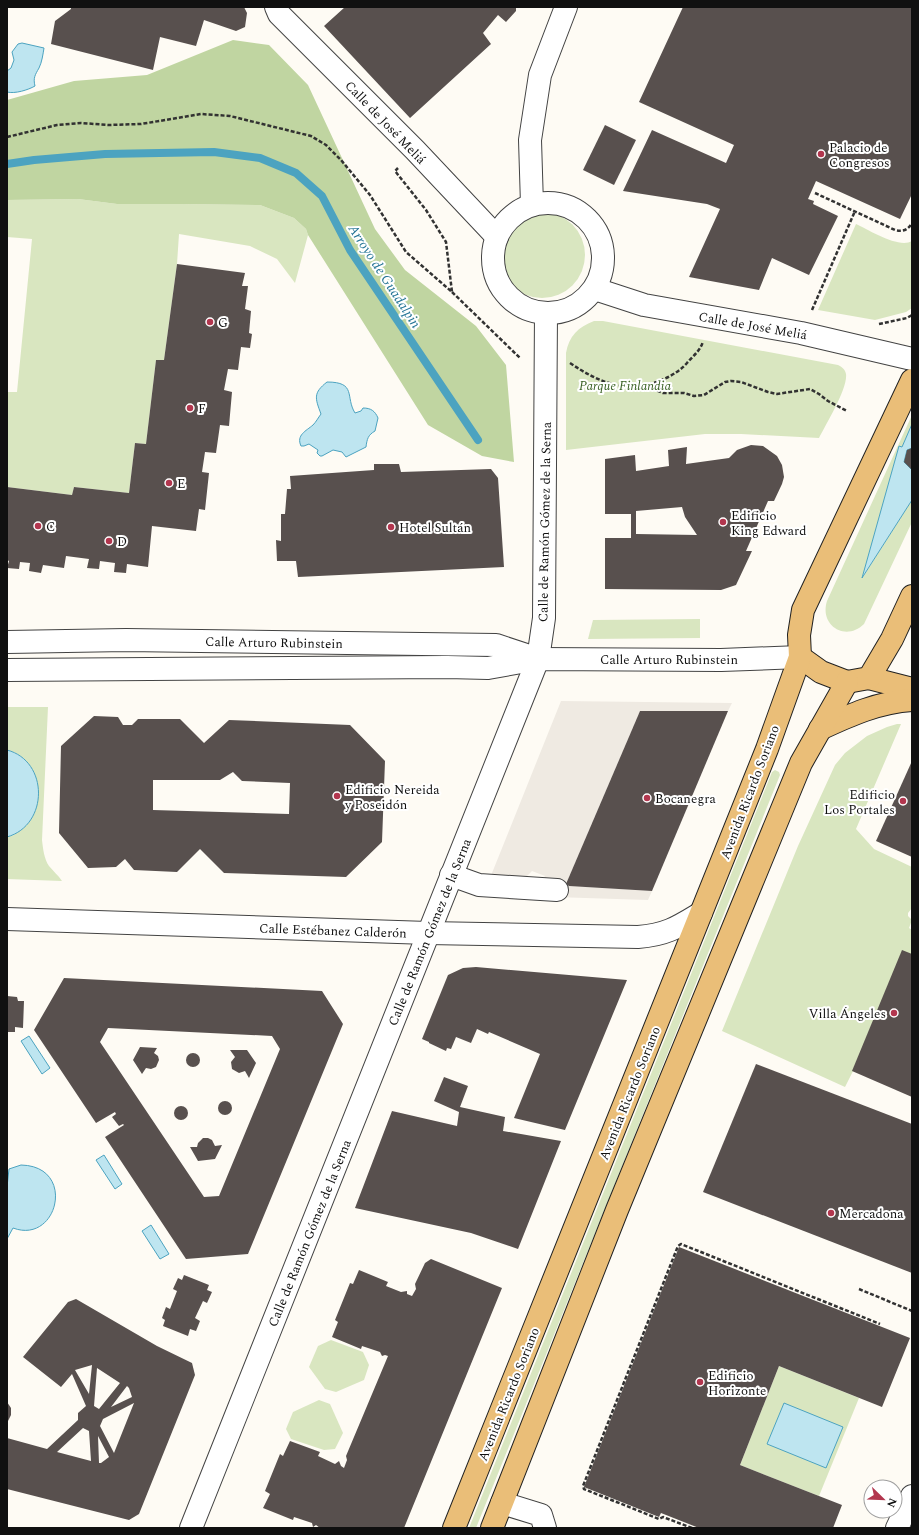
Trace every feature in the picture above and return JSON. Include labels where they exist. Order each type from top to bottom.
[{"type":"main road","points":[[909,389],[803,610],[799,635],[800,657],[821,672],[847,682],[869,678],[912,689]]},
{"type":"main road","points":[[869,678],[892,639],[912,596]]},
{"type":"main road","name":"Avenida Ricardo Soriano","points":[[454,1528],[767,749],[800,657]]},
{"type":"main road","points":[[492,1528],[617,1210],[801,763],[847,682]]},
{"type":"main road","points":[[820,729],[853,713],[893,701],[912,700]]},
{"type":"street","name":"Calle de José Meliá","points":[[276,7],[279,14],[415,150],[497,237]]},
{"type":"street","points":[[532,205],[530,140],[540,75],[566,7]]},
{"type":"street","points":[[549,203],[567,206],[582,215],[594,228],[601,245],[602,263],[595,289],[577,304],[562,311],[546,313],[529,310],[514,301],[502,288],[494,272],[493,254],[497,237],[505,223],[517,212],[532,205],[549,203]]},
{"type":"street","name":"Calle de José Meliá","points":[[595,289],[644,305],[801,333],[912,358]]},
{"type":"street","name":"Calle de Ramón Gómez de la Serna","points":[[191,1528],[538,659],[544,618],[546,313]]},
{"type":"street","name":"Calle Arturo Rubinstein","points":[[7,642],[126,640],[496,645],[538,659]]},
{"type":"street","name":"Calle Arturo Rubinstein","points":[[7,670],[488,668],[538,659],[721,660],[800,657]]},
{"type":"street","points":[[451,875],[479,885],[557,890]]},
{"type":"street","name":"Calle Estébanez Calderón","points":[[7,919],[428,933],[638,937],[652,936],[674,930],[701,913]]},
{"type":"street","points":[[897,1528],[912,1496]]},
{"type":"street","points":[[502,1503],[543,1522]]},
{"type":"path","points":[[7,137],[57,125],[81,123],[108,125],[141,124],[201,114],[230,116],[311,136],[326,145],[341,160],[365,189],[406,252],[452,292],[520,358]]},
{"type":"path","points":[[415,150],[395,171],[426,210],[446,242],[452,292]]},
{"type":"path","points":[[815,193],[900,231],[908,228],[912,223]]},
{"type":"path","points":[[801,333],[855,211]]},
{"type":"path","points":[[875,324],[883,324],[907,318],[912,315]]},
{"type":"path","points":[[567,361],[589,376],[603,382],[624,387],[646,386],[670,377],[684,367],[702,345],[705,335]]},
{"type":"path","points":[[646,386],[663,393],[684,393],[694,396],[704,395],[725,382],[731,381],[741,382],[777,394],[810,389],[847,411]]},
{"type":"path","points":[[692,1528],[663,1517],[659,1519],[584,1489],[583,1486],[678,1246],[681,1244],[880,1324]]},
{"type":"path","points":[[859,1289],[912,1311]]},
{"type":"green space","points":[[233,40],[269,45],[308,85],[375,229],[405,270],[476,326],[506,365],[514,462],[482,456],[428,425],[308,235],[306,229],[294,218],[260,205],[117,204],[78,199],[7,200],[7,100],[74,81],[147,75]]},
{"type":"green space","points":[[78,199],[117,204],[260,205],[294,218],[306,229],[308,235],[295,283],[277,259],[250,246],[179,234],[177,264],[164,360],[156,360],[146,444],[135,443],[129,493],[74,487],[72,495],[7,487],[7,392],[17,392],[32,239],[7,237],[7,200]]},
{"type":"green space","points":[[542,212],[558,216],[572,225],[581,239],[585,255],[581,271],[572,285],[558,294],[542,298],[526,294],[512,285],[503,271],[499,255],[503,239],[512,225],[526,216]]},
{"type":"green space","points":[[856,224],[892,241],[906,243],[912,241],[912,308],[906,312],[875,320],[818,310]]},
{"type":"green space","name":"Parque Finlandia","points":[[594,321],[603,321],[838,365],[842,367],[846,374],[844,388],[819,438],[741,434],[705,434],[566,450],[567,347],[572,337],[579,329]]},
{"type":"green space","points":[[912,415],[912,424],[902,447],[899,446],[863,577],[912,500],[912,522],[864,624],[850,632],[836,629],[830,624],[827,618],[827,601]]},
{"type":"green space","points":[[700,619],[700,638],[588,639],[593,620]]},
{"type":"green space","points":[[7,707],[48,707],[42,840],[47,863],[62,881],[7,879],[7,837],[14,835],[36,778],[31,768],[21,757],[7,750]]},
{"type":"green space","points":[[897,724],[901,724],[856,829],[874,849],[912,867],[912,908],[908,913],[908,916],[912,920],[909,928],[912,930],[912,954],[845,1087],[722,1031],[798,846],[835,765],[845,753],[867,736]]},
{"type":"green space","points":[[775,770],[779,772],[780,775],[476,1528],[469,1528],[772,772]]},
{"type":"green space","points":[[331,1340],[363,1352],[369,1365],[364,1380],[336,1392],[325,1389],[309,1367],[318,1346]]},
{"type":"green space","points":[[779,1366],[859,1398],[819,1496],[740,1465]]},
{"type":"green space","points":[[319,1400],[330,1404],[343,1433],[335,1449],[324,1450],[291,1439],[286,1429],[293,1412]]},
{"type":"shaded area","points":[[561,701],[732,703],[728,711],[640,711],[566,884],[569,886],[652,891],[648,900],[554,897],[543,879],[545,876],[532,871],[525,878],[490,878]]},
{"type":"water","points":[[22,43],[44,48],[41,63],[34,81],[35,86],[21,91],[7,92],[7,71],[11,68],[14,60],[12,52],[18,44]]},
{"type":"water","points":[[327,382],[343,385],[346,388],[355,413],[361,411],[363,408],[370,409],[376,413],[378,418],[375,431],[368,438],[366,447],[346,457],[342,452],[333,450],[320,456],[317,453],[318,450],[309,444],[301,446],[300,439],[302,434],[313,425],[321,414],[316,396],[319,389]]},
{"type":"water","points":[[912,424],[912,448],[907,450],[904,462],[912,470],[912,500],[862,578],[899,446],[902,447]]},
{"type":"water","points":[[7,750],[21,756],[31,767],[37,779],[38,793],[37,807],[31,820],[21,830],[7,837]]},
{"type":"water","points":[[29,1036],[50,1068],[42,1074],[21,1041]]},
{"type":"water","points":[[104,1155],[122,1184],[115,1189],[96,1160]]},
{"type":"water","points":[[21,1165],[39,1169],[50,1178],[55,1190],[55,1203],[50,1216],[41,1225],[29,1230],[13,1228],[7,1239],[7,1187],[9,1169]]},
{"type":"water","points":[[151,1225],[169,1254],[160,1259],[142,1231]]},
{"type":"water","points":[[784,1403],[843,1427],[826,1468],[767,1444]]},
{"type":"building","points":[[71,7],[244,7],[247,13],[245,27],[236,31],[204,20],[196,46],[160,37],[153,70],[51,44],[55,21],[71,9]]},
{"type":"building","points":[[345,7],[516,7],[516,11],[506,22],[498,15],[483,33],[491,44],[410,118],[324,26]]},
{"type":"building","name":"Palacio de Congresos","points":[[683,7],[912,7],[912,194],[900,219],[816,181],[808,199],[814,201],[813,204],[838,216],[809,275],[772,258],[759,290],[689,277],[720,209],[707,204],[623,191],[652,130],[726,163],[734,145],[639,102]]},
{"type":"building","points":[[605,125],[636,140],[614,185],[583,170]]},
{"type":"building","points":[[177,264],[245,273],[242,286],[248,286],[245,309],[251,311],[249,333],[252,334],[250,348],[241,347],[238,370],[228,369],[224,390],[232,392],[229,426],[220,425],[216,453],[205,452],[202,472],[209,473],[205,510],[199,509],[196,531],[152,526],[148,567],[127,564],[126,573],[114,572],[115,563],[100,561],[99,569],[87,568],[89,559],[66,556],[64,568],[43,565],[41,573],[29,571],[30,563],[20,562],[19,569],[7,568],[9,561],[7,560],[7,487],[72,495],[74,487],[129,493],[135,443],[146,444],[156,360],[164,360]]},
{"type":"building","name":"Edificio King Edward","points":[[751,445],[763,446],[777,456],[782,465],[784,477],[774,501],[768,501],[746,551],[752,551],[736,585],[721,590],[605,589],[605,538],[631,538],[631,514],[605,514],[605,459],[635,455],[636,471],[669,466],[668,450],[687,447],[686,464],[729,458],[737,450]],"holes":[[[682,507],[685,517],[697,535],[636,534],[636,511]]]},
{"type":"building","points":[[912,448],[912,470],[904,462],[907,450]]},
{"type":"building","name":"Hotel Sultán","points":[[374,464],[399,464],[401,472],[491,469],[498,478],[504,567],[298,577],[296,561],[277,561],[276,540],[281,541],[281,514],[285,514],[287,489],[291,489],[290,476],[374,470]]},
{"type":"building","name":"Bocanegra","points":[[640,711],[728,711],[652,891],[569,886],[566,884]]},
{"type":"building","name":"Edificio Nereida y Poseidón","points":[[94,716],[118,717],[123,725],[132,725],[138,719],[180,719],[204,743],[229,720],[350,725],[385,761],[382,842],[346,877],[224,873],[200,849],[177,872],[134,870],[125,859],[116,867],[88,868],[59,833],[61,746]],"holes":[[[233,772],[242,781],[290,783],[289,814],[153,810],[153,780],[220,780]]]},
{"type":"building","name":"Edificio Los Portales","points":[[912,761],[912,857],[876,841]]},
{"type":"building","name":"Villa Ángeles","points":[[902,950],[912,954],[912,1097],[852,1071]]},
{"type":"building","points":[[476,967],[627,980],[565,1130],[514,1118],[540,1054],[489,1032],[488,1034],[477,1029],[471,1043],[456,1037],[451,1049],[447,1048],[446,1051],[422,1039],[448,975],[463,968]]},
{"type":"building","points":[[64,978],[322,991],[343,1024],[248,1254],[186,1259],[105,1137],[124,1125],[119,1126],[112,1117],[116,1114],[115,1112],[96,1123],[34,1030]],"holes":[[[108,1028],[272,1036],[280,1049],[219,1196],[204,1197],[100,1042]]]},
{"type":"building","points":[[7,996],[17,997],[18,1001],[24,1001],[23,1028],[15,1027],[15,1032],[7,1032]]},
{"type":"building","points":[[140,1047],[157,1048],[154,1053],[158,1056],[159,1060],[156,1067],[151,1069],[146,1068],[142,1074],[133,1060]]},
{"type":"building","points":[[230,1050],[247,1050],[256,1063],[249,1078],[245,1071],[239,1073],[232,1069],[231,1062],[235,1057]]},
{"type":"building","points":[[193,1053],[198,1055],[200,1060],[198,1065],[193,1067],[188,1065],[186,1060],[188,1055]]},
{"type":"building","points":[[756,1064],[912,1124],[912,1273],[703,1192]]},
{"type":"building","points":[[444,1077],[468,1086],[460,1107],[505,1117],[503,1131],[561,1141],[518,1249],[471,1233],[355,1208],[392,1111],[457,1126],[459,1112],[434,1101]]},
{"type":"building","points":[[225,1101],[230,1103],[232,1108],[230,1113],[225,1115],[220,1113],[218,1108],[220,1103]]},
{"type":"building","points":[[181,1106],[186,1108],[188,1113],[186,1118],[181,1120],[176,1118],[174,1113],[176,1108]]},
{"type":"building","points":[[203,1138],[212,1140],[215,1146],[222,1145],[215,1159],[198,1161],[190,1147],[197,1147],[198,1143]]},
{"type":"building","name":"Edificio Horizonte","points":[[679,1247],[910,1338],[882,1407],[779,1366],[740,1465],[842,1505],[833,1528],[699,1528],[661,1513],[659,1517],[584,1487]]},
{"type":"building","points":[[431,1259],[502,1288],[404,1528],[320,1528],[316,1525],[313,1527],[312,1523],[294,1517],[293,1520],[263,1508],[270,1494],[265,1491],[280,1454],[283,1456],[290,1441],[320,1452],[318,1456],[335,1464],[339,1461],[341,1466],[344,1468],[347,1460],[346,1456],[388,1356],[382,1356],[380,1352],[362,1346],[361,1349],[332,1337],[338,1322],[335,1320],[350,1283],[353,1284],[359,1270],[388,1282],[386,1286],[401,1292],[407,1291],[407,1294],[412,1296],[416,1289],[415,1284],[425,1263]]},
{"type":"building","points":[[184,1275],[209,1285],[207,1290],[212,1292],[207,1303],[203,1301],[195,1318],[200,1321],[196,1331],[190,1329],[188,1336],[163,1326],[165,1320],[162,1318],[166,1307],[170,1309],[177,1291],[173,1289],[178,1278],[182,1280]]},
{"type":"building","points":[[76,1299],[157,1346],[192,1363],[195,1375],[139,1514],[129,1520],[7,1489],[7,1438],[47,1449],[78,1420],[78,1413],[86,1406],[72,1374],[61,1387],[23,1357],[68,1302]],"holes":[[[92,1365],[89,1394],[75,1370]],[[97,1368],[120,1383],[99,1409],[94,1406]],[[127,1386],[132,1397],[111,1407]],[[134,1403],[114,1453],[100,1426],[103,1419]],[[83,1428],[89,1431],[91,1461],[57,1452]],[[98,1436],[109,1457],[99,1463]]]},
{"type":"building","points":[[7,1402],[11,1408],[11,1415],[7,1423]]},
{"type":"waterway","name":"Arroyo de Guadalpin","points":[[7,164],[34,160],[105,154],[214,152],[260,158],[296,173],[322,196],[350,250],[478,440]]},
{"type":"place","name":"Palacio de Congresos","points":[[821,154]]},
{"type":"place","name":"G","points":[[210,322]]},
{"type":"place","name":"F","points":[[190,408]]},
{"type":"place","name":"E","points":[[169,483]]},
{"type":"place","name":"Edificio King Edward","points":[[723,522]]},
{"type":"place","name":"C","points":[[38,526]]},
{"type":"place","name":"Hotel Sultán","points":[[391,527]]},
{"type":"place","name":"D","points":[[109,541]]},
{"type":"place","name":"Edificio Nereida y Poseidón","points":[[337,796]]},
{"type":"place","name":"Bocanegra","points":[[647,798]]},
{"type":"place","name":"Edificio Los Portales","points":[[903,801]]},
{"type":"place","name":"Villa Ángeles","points":[[894,1013]]},
{"type":"place","name":"Mercadona","points":[[831,1213]]},
{"type":"place","name":"Edificio Horizonte","points":[[700,1382]]}]
